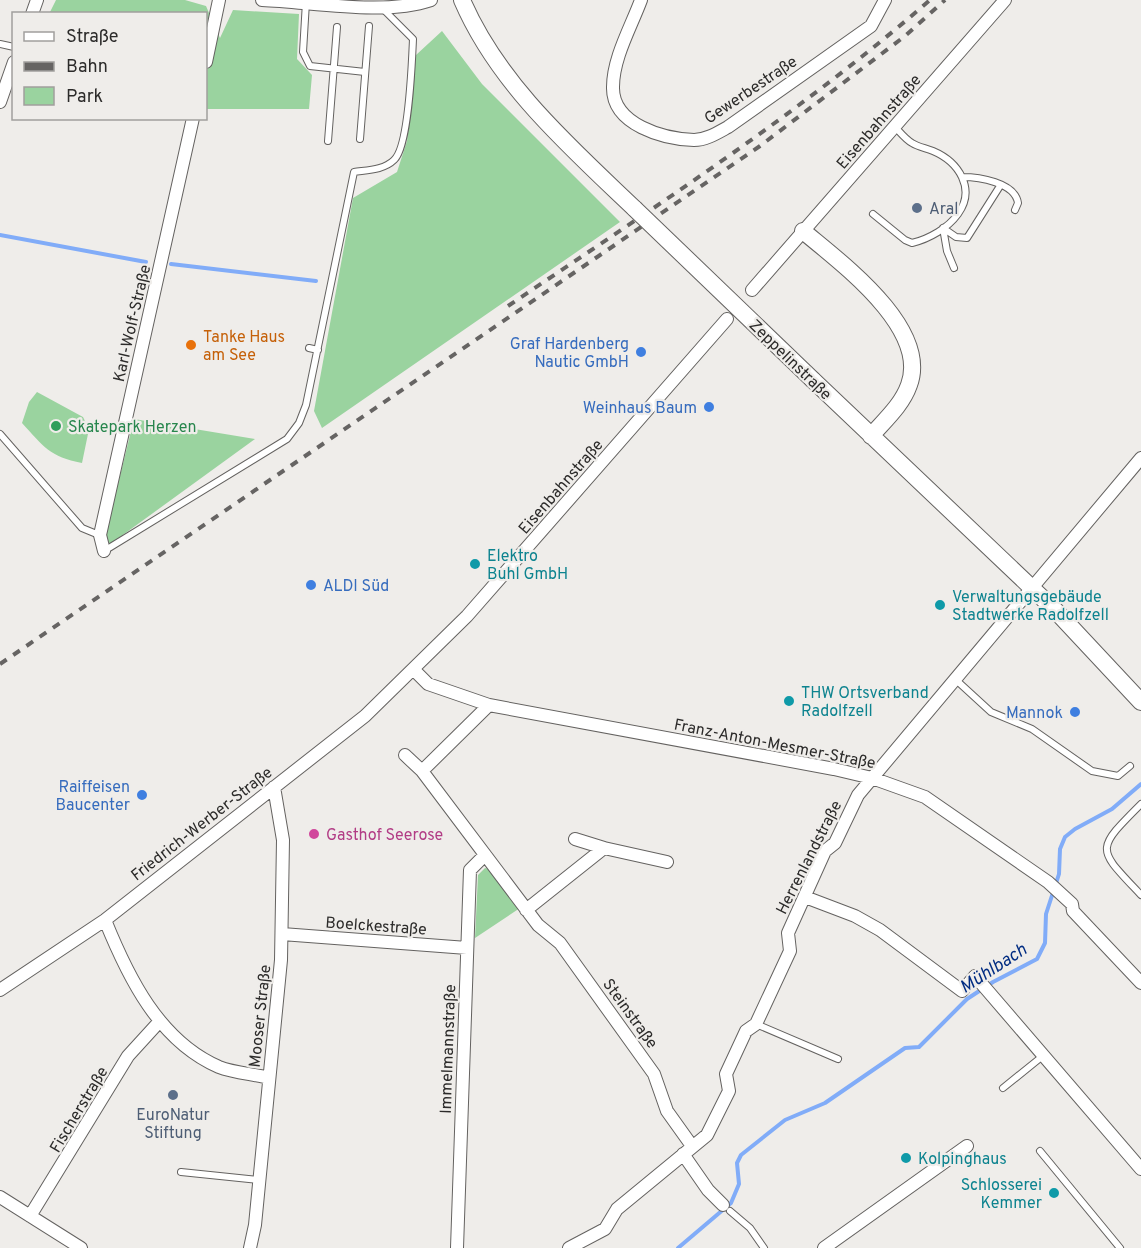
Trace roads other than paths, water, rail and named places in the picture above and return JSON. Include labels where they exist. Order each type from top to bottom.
[{"type":"main road","name":"Zeppelinstraße","points":[[462,0],[485,46],[509,81],[573,150],[1031,587],[1141,702]]},
{"type":"main road","points":[[803,231],[854,275],[896,321],[907,339],[913,367],[910,384],[899,404],[871,436]]},
{"type":"street","points":[[207,57],[219,0]]},
{"type":"street","points":[[262,0],[380,7],[412,7],[431,0]]},
{"type":"street","name":"Gewerbestraße","points":[[641,0],[618,59],[612,89],[621,109],[646,131],[695,140],[713,136],[728,127],[871,26],[885,0]]},
{"type":"street","name":"Eisenbahnstraße","points":[[752,290],[1005,0]]},
{"type":"street","points":[[0,102],[12,68]]},
{"type":"street","name":"Karl-Wolf-Straße","points":[[104,551],[100,535],[194,120]]},
{"type":"street","name":"Eisenbahnstraße","points":[[413,669],[467,616],[551,523],[727,320]]},
{"type":"street","name":"Herrenlandstraße","points":[[569,1248],[605,1228],[617,1209],[707,1135],[729,1091],[726,1074],[746,1032],[756,1024],[790,951],[788,933],[825,851],[835,843],[858,795],[1141,458]]},
{"type":"street","name":"Franz-Anton-Mesmer-Straße","points":[[413,669],[428,684],[489,705],[833,768],[872,778],[925,797],[1048,882],[1072,904],[1073,910],[1141,983]]},
{"type":"street","name":"Friedrich-Werber-Straße","points":[[0,990],[105,920],[364,716],[413,669]]},
{"type":"street","points":[[422,771],[476,721],[489,705]]},
{"type":"street","name":"Steinstraße","points":[[405,755],[422,771],[483,857],[538,925],[560,943],[654,1074],[667,1112],[708,1190],[727,1208]]},
{"type":"street","name":"Mooser Straße","points":[[250,1248],[259,1180],[282,934],[283,840],[274,787]]},
{"type":"street","points":[[575,840],[667,861]]},
{"type":"street","points":[[526,910],[603,848]]},
{"type":"street","name":"Immelmannstraße","points":[[457,1248],[470,870],[483,857]]},
{"type":"street","points":[[805,897],[855,916],[880,930],[962,991],[975,976],[1045,1054],[1141,1169]]},
{"type":"street","points":[[105,920],[122,962],[159,1022],[184,1044],[219,1067],[269,1078]]},
{"type":"street","name":"Boelckestraße","points":[[282,934],[468,948]]},
{"type":"street","name":"Fischerstraße","points":[[30,1216],[128,1056],[159,1022]]},
{"type":"street","points":[[824,1248],[967,1146]]},
{"type":"street","points":[[0,1197],[81,1248]]},
{"type":"lane","points":[[306,2],[303,52],[310,66],[365,72]]},
{"type":"lane","points":[[104,551],[287,439],[299,423],[306,405],[354,172],[378,169],[394,161],[399,153],[403,137],[412,74],[413,39],[380,7]]},
{"type":"lane","points":[[360,139],[369,26]]},
{"type":"lane","points":[[328,141],[337,27]]},
{"type":"lane","points":[[873,214],[912,243],[952,222],[967,195],[962,177],[935,152],[912,144],[895,127]]},
{"type":"lane","points":[[962,177],[979,177],[1000,186],[1017,197],[1015,210]]},
{"type":"lane","points":[[943,228],[956,237],[967,238],[1000,186]]},
{"type":"lane","points":[[943,228],[947,251],[954,268]]},
{"type":"lane","points":[[309,348],[318,350]]},
{"type":"lane","points":[[0,434],[82,528],[100,535]]},
{"type":"lane","points":[[955,679],[991,712],[1032,729],[1092,771],[1118,776],[1130,766]]},
{"type":"lane","points":[[1141,804],[1112,833],[1106,849],[1107,859],[1141,895]]},
{"type":"lane","points":[[756,1024],[838,1059]]},
{"type":"lane","points":[[1003,1088],[1045,1054]]},
{"type":"lane","points":[[1040,1151],[1120,1248]]},
{"type":"lane","points":[[181,1172],[259,1180]]},
{"type":"lane","name":"Steinstraße","points":[[727,1208],[750,1228],[764,1248]]},
{"type":"waterway","points":[[0,235],[146,262]]},
{"type":"waterway","points":[[171,264],[316,281]]},
{"type":"waterway","name":"Mühlbach","points":[[678,1248],[731,1203],[739,1184],[737,1163],[741,1155],[785,1120],[825,1103],[905,1048],[919,1047],[967,999],[993,982],[1037,959],[1045,943],[1046,914],[1059,874],[1060,849],[1065,837],[1112,809],[1141,784]]},
{"type":"railway","points":[[508,306],[670,197],[777,121],[880,42],[930,0]]},
{"type":"railway","points":[[0,664],[760,146],[905,36],[945,0]]},
{"type":"place","name":"Aral","points":[[917,208]]},
{"type":"place","name":"Tanke Haus am See","points":[[191,345]]},
{"type":"place","name":"Graf Hardenberg Nautic GmbH","points":[[641,352]]},
{"type":"place","name":"Weinhaus Baum","points":[[709,407]]},
{"type":"place","name":"Skatepark Herzen","points":[[56,426]]},
{"type":"place","name":"Elektro Buhl GmbH","points":[[475,564]]},
{"type":"place","name":"ALDI Süd","points":[[311,585]]},
{"type":"place","name":"Verwaltungsgebäude Stadtwerke Radolfzell","points":[[940,605]]},
{"type":"place","name":"THW Ortsverband Radolfzell","points":[[789,701]]},
{"type":"place","name":"Mannok","points":[[1075,712]]},
{"type":"place","name":"Raiffeisen Baucenter","points":[[142,795]]},
{"type":"place","name":"Gasthof Seerose","points":[[314,834]]},
{"type":"place","name":"EuroNatur Stiftung","points":[[173,1095]]},
{"type":"place","name":"Kolpinghaus","points":[[906,1158]]},
{"type":"place","name":"Schlosserei Kemmer","points":[[1054,1193]]}]
